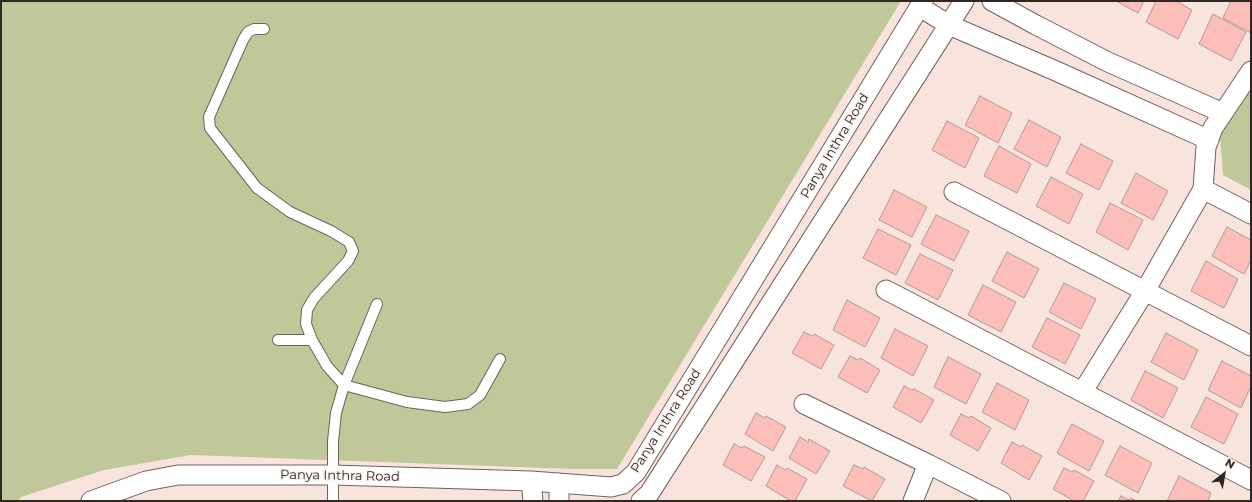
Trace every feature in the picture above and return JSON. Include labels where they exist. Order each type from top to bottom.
[{"type":"street","name":"Panya Inthra Road","points":[[641,501],[649,494],[964,1]]},
{"type":"street","points":[[992,1],[1036,26],[1108,62],[1223,112]]},
{"type":"street","name":"Panya Inthra Road","points":[[91,501],[146,482],[178,475],[333,475],[531,481],[559,492],[611,487],[624,484],[636,472],[922,4]]},
{"type":"street","points":[[922,4],[949,25],[1097,89],[1209,140]]},
{"type":"street","points":[[1097,89],[1108,62]]},
{"type":"street","points":[[1083,391],[1146,291],[1202,189],[1206,147],[1223,112],[1251,71]]},
{"type":"street","points":[[1202,189],[1251,214]]},
{"type":"street","points":[[954,192],[1251,346]]},
{"type":"street","points":[[886,290],[1083,391],[1251,480]]},
{"type":"street","points":[[804,404],[1001,501]]},
{"type":"street","points":[[913,501],[928,464]]},
{"type":"street","points":[[531,481],[533,501]]},
{"type":"lane","points":[[264,29],[254,29],[248,32],[243,40],[208,117],[210,128],[257,188],[290,212],[331,231],[349,242],[352,251],[348,261],[314,298],[307,310],[306,324],[312,340],[327,366],[344,385],[406,402],[445,407],[468,404],[480,395],[500,358]]},
{"type":"lane","points":[[333,501],[333,441],[336,413],[344,385],[377,304]]},
{"type":"lane","points":[[278,340],[312,340]]},
{"type":"green space","points":[[1,1],[901,1],[617,469],[573,469],[191,455],[104,470],[21,497],[18,501],[1,501]]},
{"type":"green space","points":[[1251,88],[1251,190],[1223,175],[1220,134]]},
{"type":"building","points":[[1116,1],[1144,1],[1138,13]]},
{"type":"building","points":[[1156,1],[1176,1],[1192,10],[1178,39],[1146,22]]},
{"type":"building","points":[[1231,1],[1251,1],[1251,33],[1223,18]]},
{"type":"building","points":[[1213,14],[1246,32],[1231,61],[1199,44]]},
{"type":"building","points":[[980,96],[1012,113],[998,143],[965,125]]},
{"type":"building","points":[[1029,120],[1061,137],[1047,167],[1014,149]]},
{"type":"building","points":[[947,121],[979,138],[965,168],[932,150]]},
{"type":"building","points":[[1081,144],[1113,161],[1099,190],[1066,173]]},
{"type":"building","points":[[999,146],[1031,164],[1017,193],[984,176]]},
{"type":"building","points":[[1136,173],[1168,191],[1153,220],[1121,203]]},
{"type":"building","points":[[1051,177],[1083,194],[1069,224],[1036,206]]},
{"type":"building","points":[[894,190],[927,207],[912,237],[879,220]]},
{"type":"building","points":[[1110,203],[1143,220],[1128,250],[1096,232]]},
{"type":"building","points":[[936,215],[969,231],[954,261],[921,244]]},
{"type":"building","points":[[1227,227],[1251,240],[1251,260],[1244,274],[1212,256]]},
{"type":"building","points":[[878,229],[911,245],[896,275],[863,258]]},
{"type":"building","points":[[1007,252],[1039,269],[1024,298],[992,281]]},
{"type":"building","points":[[920,254],[953,270],[938,300],[905,283]]},
{"type":"building","points":[[1206,261],[1238,279],[1224,308],[1191,291]]},
{"type":"building","points":[[1064,283],[1096,299],[1081,329],[1049,312]]},
{"type":"building","points":[[983,285],[1016,302],[1001,332],[968,315]]},
{"type":"building","points":[[847,300],[880,318],[865,347],[833,330]]},
{"type":"building","points":[[1047,318],[1080,335],[1065,364],[1032,347]]},
{"type":"building","points":[[895,329],[928,346],[913,376],[881,358]]},
{"type":"building","points":[[804,332],[812,336],[814,334],[834,345],[821,369],[792,353]]},
{"type":"building","points":[[1166,333],[1198,350],[1184,380],[1151,362]]},
{"type":"building","points":[[850,356],[858,360],[860,358],[880,370],[867,393],[838,377]]},
{"type":"building","points":[[948,357],[981,374],[966,404],[934,387]]},
{"type":"building","points":[[1222,361],[1251,376],[1251,386],[1241,408],[1208,390]]},
{"type":"building","points":[[1145,371],[1178,388],[1163,418],[1131,400]]},
{"type":"building","points":[[997,383],[1029,400],[1015,430],[982,412]]},
{"type":"building","points":[[904,386],[912,390],[914,389],[934,400],[921,423],[893,407]]},
{"type":"building","points":[[1206,397],[1238,414],[1224,444],[1191,427]]},
{"type":"building","points":[[756,413],[765,418],[766,416],[786,427],[773,451],[745,434]]},
{"type":"building","points":[[961,414],[969,418],[971,416],[991,428],[978,451],[950,435]]},
{"type":"building","points":[[1072,424],[1104,441],[1089,471],[1057,453]]},
{"type":"building","points":[[800,437],[808,442],[809,439],[830,451],[816,474],[789,458]]},
{"type":"building","points":[[1012,442],[1021,447],[1022,445],[1042,456],[1029,480],[1001,463]]},
{"type":"building","points":[[734,444],[742,448],[744,446],[765,457],[751,481],[723,465]]},
{"type":"building","points":[[1120,446],[1152,463],[1138,493],[1105,475]]},
{"type":"building","points":[[777,465],[785,470],[787,468],[807,479],[795,501],[791,501],[766,486]]},
{"type":"building","points":[[854,465],[863,469],[864,467],[885,479],[872,501],[843,486]]},
{"type":"building","points":[[1064,468],[1072,472],[1074,470],[1094,481],[1083,501],[1074,501],[1053,489]]},
{"type":"building","points":[[1179,476],[1211,493],[1208,501],[1167,501]]},
{"type":"building","points":[[1121,496],[1129,500],[1131,498],[1136,501],[1118,501]]}]
